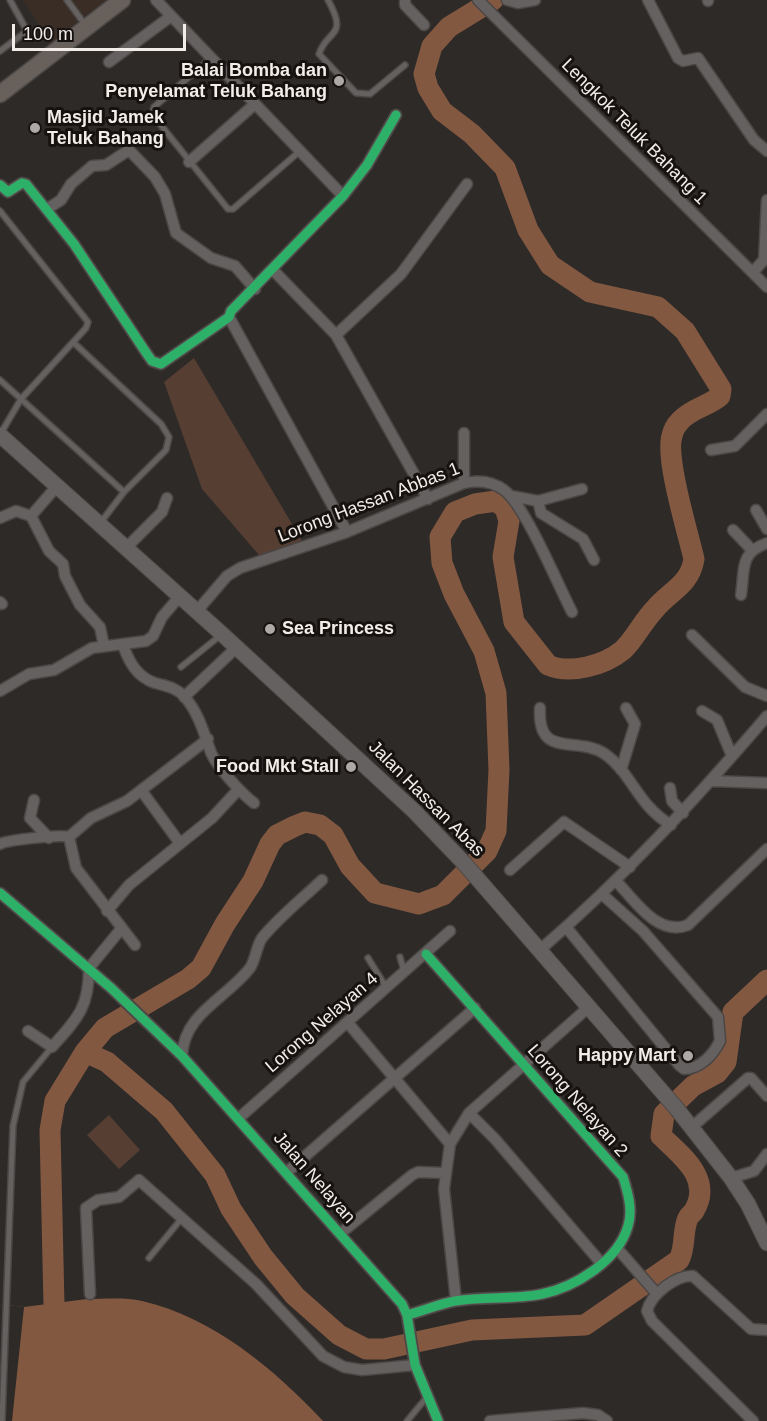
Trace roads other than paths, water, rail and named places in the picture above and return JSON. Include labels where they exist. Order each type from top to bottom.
[{"type":"main road","points":[[0,94],[122,0]]},
{"type":"main road","name":"Jalan Hassan Abas","points":[[0,434],[414,811],[464,863],[541,949],[692,1127],[764,1225],[767,1244]]},
{"type":"street","points":[[156,0],[343,196]]},
{"type":"street","points":[[405,0],[405,5],[424,25]]},
{"type":"street","name":"Lengkok Teluk Bahang 1","points":[[478,0],[767,286]]},
{"type":"street","points":[[507,0],[518,3],[535,0]]},
{"type":"street","points":[[648,0],[678,58],[683,61],[698,58],[754,140],[767,151]]},
{"type":"street","points":[[109,62],[170,17]]},
{"type":"street","points":[[189,162],[255,104]]},
{"type":"street","points":[[0,185],[8,192],[22,183],[26,184],[47,208],[155,363],[164,363],[229,317],[343,196],[367,165],[396,116]]},
{"type":"street","points":[[47,208],[61,200],[70,184],[92,166],[106,165],[129,150],[155,177],[165,194],[176,233],[211,258],[235,266],[255,289]]},
{"type":"street","points":[[336,335],[401,274],[467,184]]},
{"type":"street","points":[[753,272],[762,263],[765,255],[767,200]]},
{"type":"street","points":[[273,270],[336,335],[428,499]]},
{"type":"street","points":[[229,317],[347,532]]},
{"type":"street","points":[[711,450],[735,446],[767,414]]},
{"type":"street","points":[[464,434],[464,483]]},
{"type":"street","name":"Lorong Hassan Abbas 1","points":[[197,611],[226,576],[240,568],[347,532],[464,483],[477,481],[488,483],[517,503],[572,612]]},
{"type":"street","points":[[32,516],[57,486]]},
{"type":"street","points":[[510,496],[538,501],[582,489]]},
{"type":"street","points":[[126,548],[162,512],[168,498]]},
{"type":"street","points":[[538,501],[541,513],[583,539],[594,560]]},
{"type":"street","points":[[756,510],[767,529]]},
{"type":"street","points":[[0,518],[16,511],[32,516],[49,551],[63,564],[65,576],[80,605],[100,627],[104,646]]},
{"type":"street","points":[[733,530],[751,549]]},
{"type":"street","points":[[741,595],[746,558],[751,549],[767,543]]},
{"type":"street","points":[[0,691],[29,674],[54,670],[88,650],[150,639],[162,617],[180,597]]},
{"type":"street","points":[[692,635],[745,687],[767,696]]},
{"type":"street","points":[[123,645],[135,670],[153,682],[170,686],[184,697],[199,718],[212,755],[238,790],[254,803]]},
{"type":"street","points":[[184,697],[237,648]]},
{"type":"street","points":[[540,708],[543,732],[554,743],[579,745],[600,751],[621,770],[647,807],[671,825]]},
{"type":"street","points":[[621,770],[635,724],[626,708]]},
{"type":"street","points":[[702,711],[717,720],[732,756]]},
{"type":"street","points":[[541,949],[617,882],[712,781],[767,716]]},
{"type":"street","points":[[69,837],[91,818],[127,801],[208,740]]},
{"type":"street","points":[[143,772],[145,786],[179,842]]},
{"type":"street","points":[[712,781],[767,783]]},
{"type":"street","points":[[670,788],[672,801],[682,813]]},
{"type":"street","points":[[107,911],[129,885],[176,849],[179,842],[212,818],[238,790]]},
{"type":"street","points":[[34,800],[30,818],[49,838]]},
{"type":"street","points":[[510,870],[564,822],[630,867]]},
{"type":"street","points":[[0,844],[8,840],[49,838],[60,835],[69,837]]},
{"type":"street","points":[[69,837],[76,868],[135,945]]},
{"type":"street","points":[[617,882],[655,921],[672,928],[680,928],[688,925],[767,849]]},
{"type":"street","points":[[182,1056],[187,1030],[196,1018],[244,974],[254,960],[263,937],[322,880]]},
{"type":"street","name":"Jalan Nelayan","points":[[0,893],[89,968],[182,1056],[402,1304],[407,1315],[414,1359],[438,1421]]},
{"type":"street","points":[[566,927],[679,1065],[684,1069],[693,1068],[708,1057],[720,1041],[718,1017],[651,940],[603,895]]},
{"type":"street","points":[[28,1031],[52,1047],[82,1011],[89,991],[89,968],[121,929]]},
{"type":"street","name":"Lorong Nelayan 4","points":[[239,1118],[450,931]]},
{"type":"street","name":"Lorong Nelayan 2","points":[[407,1315],[456,1301],[518,1298],[561,1290],[602,1264],[617,1248],[629,1226],[630,1201],[623,1177],[426,954]]},
{"type":"street","points":[[456,1301],[445,1207],[450,1144],[469,1113],[590,1006]]},
{"type":"street","points":[[287,1172],[475,1008]]},
{"type":"street","points":[[348,1023],[450,1144]]},
{"type":"street","points":[[692,1127],[748,1078],[751,1078],[767,1096]]},
{"type":"street","points":[[469,1113],[495,1139],[602,1264]]},
{"type":"street","points":[[731,1178],[754,1171],[767,1154]]},
{"type":"street","points":[[341,1233],[412,1175],[418,1172],[446,1173]]},
{"type":"street","points":[[90,1294],[86,1215],[91,1203],[119,1197],[139,1180],[256,1284],[311,1346],[332,1362],[344,1367],[369,1371],[414,1359]]},
{"type":"street","points":[[617,1248],[654,1290]]},
{"type":"street","points":[[753,1421],[652,1321],[647,1311],[654,1290],[681,1278],[693,1276],[751,1329],[767,1330]]},
{"type":"street","points":[[498,1420],[583,1413],[598,1415],[607,1421]]},
{"type":"lane","points":[[0,51],[27,32],[10,0]]},
{"type":"lane","points":[[67,0],[87,28]]},
{"type":"lane","points":[[328,0],[336,20],[336,30],[319,54],[356,93],[370,94],[405,65]]},
{"type":"lane","points":[[211,58],[151,111],[189,162],[231,209],[301,151]]},
{"type":"lane","points":[[0,211],[87,318],[86,328],[21,399],[0,434]]},
{"type":"lane","points":[[73,342],[166,430],[170,444],[124,492],[99,524]]},
{"type":"lane","points":[[0,380],[124,492]]},
{"type":"lane","points":[[181,667],[222,634]]},
{"type":"lane","points":[[400,957],[405,973]]},
{"type":"lane","points":[[368,958],[387,988]]},
{"type":"lane","points":[[2,1421],[13,1126],[23,1082],[52,1047]]},
{"type":"lane","points":[[148,1258],[183,1217]]},
{"type":"lane","points":[[407,1421],[427,1397]]},
{"type":"waterway","points":[[54,1305],[50,1130],[55,1101],[85,1052],[105,1028],[188,979],[201,968],[225,924],[253,881],[270,844],[277,835],[305,822],[320,825],[333,835],[350,866],[375,893],[419,904],[443,895],[487,851],[496,831],[499,770],[496,693],[484,651],[454,594],[442,563],[440,537],[455,512],[475,504],[496,501],[505,508],[509,521],[503,557],[514,622],[548,665],[557,668],[587,667],[607,660],[623,650],[651,614],[684,582],[692,568],[694,559],[678,496],[672,461],[672,436],[681,420],[720,396],[721,389],[685,331],[658,307],[590,292],[550,265],[528,230],[505,168],[472,134],[442,111],[428,88],[424,74],[432,46],[449,27],[493,0]]},
{"type":"waterway","points":[[85,1052],[107,1062],[164,1111],[215,1175],[231,1209],[263,1257],[295,1296],[339,1335],[366,1349],[384,1349],[472,1330],[585,1325],[679,1260],[683,1250],[686,1223],[699,1199],[700,1189],[697,1178],[686,1160],[661,1136],[664,1114],[693,1086],[717,1073],[726,1062],[733,1012],[767,980]]},
{"type":"place","name":"Balai Bomba dan Penyelamat Teluk Bahang","points":[[339,81]]},
{"type":"place","name":"Masjid Jamek Teluk Bahang","points":[[35,128]]},
{"type":"place","name":"Sea Princess","points":[[270,629]]},
{"type":"place","name":"Food Mkt Stall","points":[[351,767]]},
{"type":"place","name":"Happy Mart","points":[[688,1056]]}]
